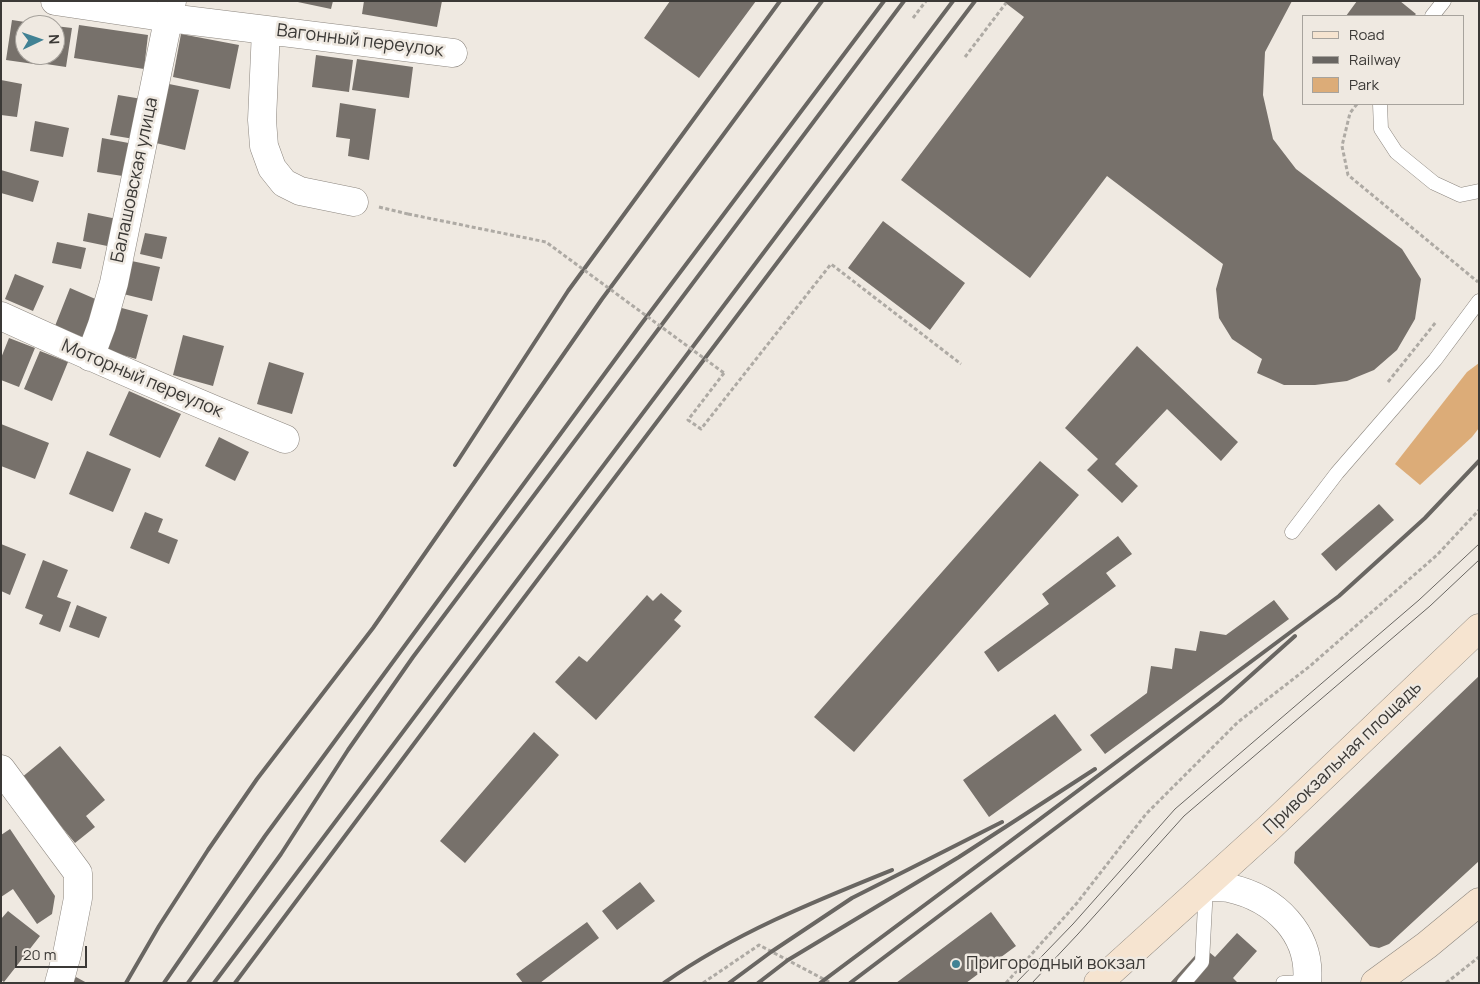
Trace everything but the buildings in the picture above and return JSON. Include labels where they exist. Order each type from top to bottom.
[{"type":"main road","name":"Привокзальная площадь","points":[[1098,983],[1206,887],[1479,628]]},
{"type":"main road","points":[[1375,983],[1427,945],[1479,902]]},
{"type":"street","name":"Вагонный переулок","points":[[55,1],[171,10],[266,30],[453,52]]},
{"type":"street","name":"Балашовская улица","points":[[90,357],[114,283],[171,10]]},
{"type":"street","name":"Вагонный переулок","points":[[266,30],[262,120],[264,146],[272,168],[284,183],[300,191],[354,202]]},
{"type":"street","name":"Моторный переулок","points":[[1,316],[90,357],[285,439]]},
{"type":"street","points":[[1,769],[78,873],[78,898],[59,983]]},
{"type":"street","points":[[1206,887],[1228,888],[1250,895],[1275,909],[1298,934],[1307,959],[1299,982]]},
{"type":"lane","points":[[1433,15],[1444,1]]},
{"type":"lane","points":[[1380,105],[1381,129],[1396,152],[1434,183],[1460,195],[1479,191]]},
{"type":"lane","points":[[1292,532],[1336,473],[1435,360],[1479,301]]},
{"type":"lane","points":[[1184,983],[1202,962],[1206,887]]},
{"type":"path","points":[[913,18],[926,1]]},
{"type":"path","points":[[965,57],[1006,3]]},
{"type":"path","points":[[1356,105],[1350,113],[1342,146],[1348,174],[1479,283]]},
{"type":"path","points":[[354,202],[546,242],[724,373],[688,420],[701,429],[830,264],[961,364]]},
{"type":"path","points":[[1468,284],[1473,278]]},
{"type":"path","points":[[1383,388],[1439,320]]},
{"type":"path","points":[[1006,983],[1077,903],[1146,814],[1238,722],[1310,666],[1407,581],[1437,554],[1479,510]]},
{"type":"path","points":[[703,983],[759,945],[830,983]]},
{"type":"path","points":[[1446,983],[1479,957]]},
{"type":"green space","points":[[1479,363],[1479,428],[1472,437],[1420,485],[1395,464],[1467,372]]},
{"type":"tram line","points":[[1016,983],[1073,924],[1175,809],[1419,600],[1479,544]]},
{"type":"tram line","points":[[1032,983],[1184,816],[1430,606],[1479,560]]},
{"type":"railway","points":[[455,465],[568,291],[780,1]]},
{"type":"railway","points":[[126,983],[159,926],[257,779],[373,628],[602,299],[822,1]]},
{"type":"railway","points":[[164,983],[265,836],[639,327],[884,1]]},
{"type":"railway","points":[[188,983],[281,854],[348,750],[413,657],[904,1]]},
{"type":"railway","points":[[214,983],[953,1]]},
{"type":"railway","points":[[235,983],[975,1]]},
{"type":"railway","points":[[820,983],[1339,596],[1425,518],[1479,461]]},
{"type":"railway","points":[[850,983],[1220,703],[1295,636]]},
{"type":"railway","points":[[758,983],[788,960],[959,857],[1095,769]]},
{"type":"railway","points":[[729,983],[771,952],[852,898],[1002,822]]},
{"type":"railway","points":[[664,983],[690,965],[746,934],[804,906],[892,870]]},
{"type":"place","name":"Пригородный вокзал","points":[[956,964]]}]
